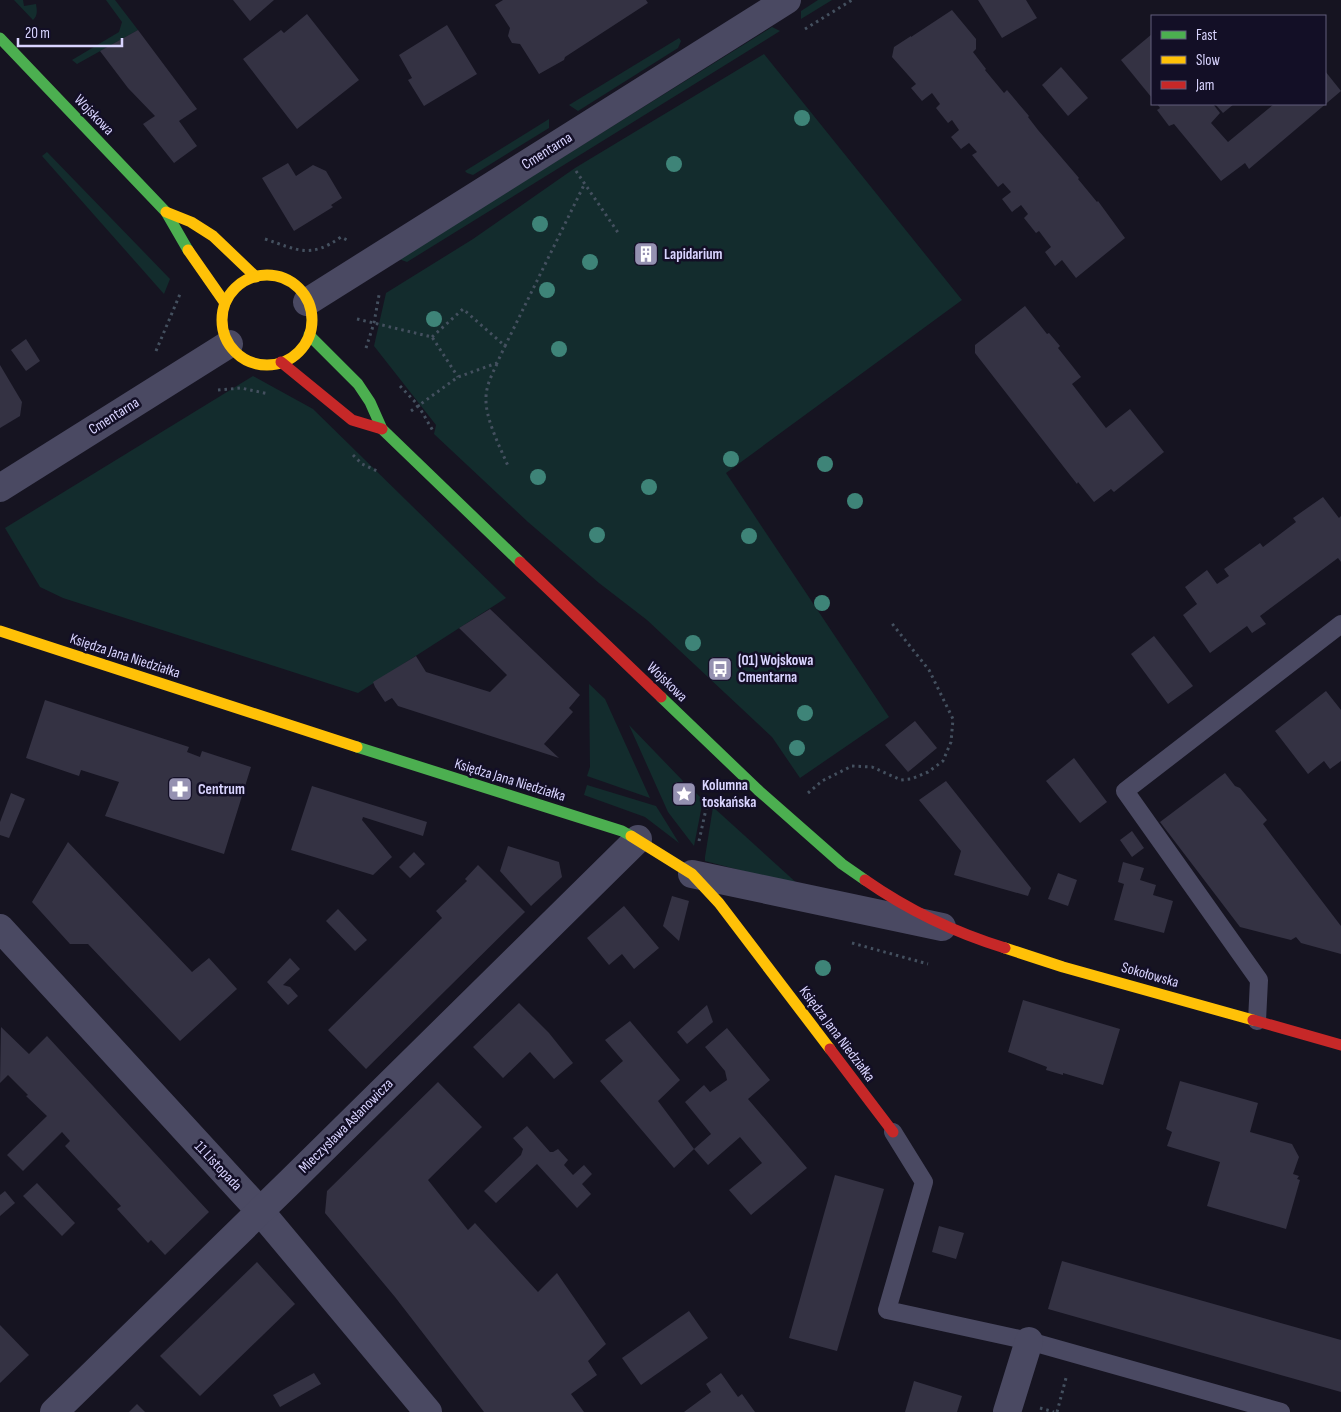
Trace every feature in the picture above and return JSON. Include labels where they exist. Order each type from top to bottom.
[{"type":"street","name":"Cmentarna","points":[[308,302],[787,0]]},
{"type":"street","name":"Wojskowa","points":[[0,38],[166,212],[192,258],[225,303]]},
{"type":"street","name":"Wojskowa","points":[[166,212],[191,222],[213,236],[256,277]]},
{"type":"street","points":[[266,275],[282,278],[294,284],[304,294],[308,302],[312,321],[309,334],[303,347],[291,358],[281,362],[258,364],[243,358],[229,344],[223,332],[222,315],[225,303],[236,287],[250,278],[266,275]]},
{"type":"street","name":"Wojskowa","points":[[309,334],[358,384],[370,402],[382,429],[758,790],[842,864],[878,889],[952,929]]},
{"type":"street","name":"Cmentarna","points":[[0,488],[229,344]]},
{"type":"street","name":"Wojskowa","points":[[281,362],[352,420],[382,429]]},
{"type":"street","name":"Księdza Jana Niedziałka","points":[[0,631],[305,731],[622,831],[638,839],[692,874],[719,904],[893,1132]]},
{"type":"street","name":"Mieczysława Asłanowicza","points":[[54,1412],[638,839]]},
{"type":"street","points":[[692,874],[952,929]]},
{"type":"street","name":"11 Listopada","points":[[0,928],[260,1211],[428,1412]]},
{"type":"street","name":"Sokołowska","points":[[952,929],[1000,947],[1063,966],[1341,1045]]},
{"type":"street","points":[[1007,1412],[1028,1341]]},
{"type":"lane","points":[[1257,1021],[1259,980],[1126,791],[1341,624]]},
{"type":"lane","points":[[893,1132],[924,1182],[887,1310],[1028,1341],[1281,1412]]},
{"type":"path","points":[[575,168],[619,234]]},
{"type":"path","points":[[508,466],[488,415],[486,398],[491,377],[585,183]]},
{"type":"path","points":[[432,338],[463,309],[505,346]]},
{"type":"path","points":[[357,319],[432,338],[458,377]]},
{"type":"path","points":[[410,412],[458,377],[497,363]]},
{"type":"path","points":[[210,394],[218,390],[241,388],[276,396]]},
{"type":"path","points":[[785,814],[822,781],[852,766],[872,767],[901,780],[911,779],[928,772],[943,761],[950,742],[953,719],[929,670],[890,620]]},
{"type":"path","points":[[699,842],[708,800]]},
{"type":"path","points":[[1057,1412],[1073,1353]]},
{"type":"green space","points":[[14,0],[23,0],[24,6],[36,4],[35,18],[33,20]]},
{"type":"green space","points":[[106,0],[115,0],[138,30],[77,64],[72,60],[119,32],[122,22]]},
{"type":"green space","points":[[818,0],[832,0],[801,19],[801,11]]},
{"type":"green space","points":[[772,27],[780,31],[407,262],[399,259]]},
{"type":"green space","points":[[679,38],[681,41],[678,48],[578,111],[569,105]]},
{"type":"green space","points":[[764,54],[962,300],[726,473],[889,717],[800,778],[772,737],[647,620],[599,583],[528,522],[434,434],[436,425],[374,346],[386,293],[473,239],[575,168]]},
{"type":"green space","points":[[549,119],[549,128],[473,175],[465,171]]},
{"type":"green space","points":[[47,152],[170,279],[164,294],[42,156]]},
{"type":"green space","points":[[253,376],[313,409],[506,598],[358,693],[63,598],[40,587],[5,528]]},
{"type":"green space","points":[[589,684],[605,699],[650,798],[587,776],[590,767]]},
{"type":"green space","points":[[629,725],[683,781],[674,799],[688,806],[695,792],[703,800],[694,846],[668,812]]},
{"type":"green space","points":[[587,785],[656,806],[679,843],[645,817],[584,795]]},
{"type":"green space","points":[[713,807],[800,886],[705,861]]},
{"type":"building","points":[[233,0],[274,0],[250,21]]},
{"type":"building","points":[[503,0],[646,0],[648,3],[565,57],[564,60],[539,74],[520,44],[512,43],[508,36],[510,28],[495,5]]},
{"type":"building","points":[[978,0],[1026,0],[1037,18],[1002,38]]},
{"type":"building","points":[[952,10],[976,39],[976,49],[973,52],[985,70],[1004,93],[1007,90],[1029,116],[1038,130],[1098,201],[1125,238],[1076,278],[1062,260],[1055,266],[1045,252],[1051,247],[1039,231],[1036,233],[1024,218],[1028,214],[1021,205],[1012,212],[1002,199],[1011,192],[1003,183],[998,187],[972,155],[977,152],[969,143],[961,149],[951,137],[959,130],[952,120],[948,123],[936,108],[940,104],[932,93],[922,101],[911,88],[916,84],[892,57],[894,47]]},
{"type":"building","points":[[307,14],[359,80],[297,129],[243,59],[281,30],[284,33]]},
{"type":"building","points":[[447,25],[477,74],[424,106],[408,80],[412,78],[399,55]]},
{"type":"building","points":[[138,30],[197,109],[179,121],[197,146],[174,163],[143,124],[155,116],[128,88],[100,51]]},
{"type":"building","points":[[1151,35],[1151,97],[1121,60]]},
{"type":"building","points":[[1061,67],[1088,98],[1068,116],[1042,85]]},
{"type":"building","points":[[1326,72],[1341,91],[1326,104]]},
{"type":"building","points":[[1158,105],[1214,105],[1220,113],[1211,123],[1228,142],[1273,105],[1324,105],[1249,169],[1245,163],[1221,181],[1174,124],[1169,126],[1157,110],[1160,108]]},
{"type":"building","points":[[1216,105],[1233,105],[1223,113]]},
{"type":"building","points":[[288,163],[296,176],[313,165],[326,171],[342,198],[331,205],[333,207],[294,231],[262,178]]},
{"type":"building","name":"Lapidarium","points":[[649,242],[658,255],[643,265],[633,253]]},
{"type":"building","points":[[1025,306],[1047,334],[1049,333],[1060,346],[1058,348],[1081,377],[1072,384],[1106,428],[1130,409],[1164,452],[1114,492],[1111,489],[1094,502],[1078,482],[1077,484],[975,353],[975,345]]},
{"type":"building","points":[[26,339],[40,361],[26,371],[11,350]]},
{"type":"building","points":[[0,365],[22,402],[20,416],[0,428]]},
{"type":"building","points":[[1323,497],[1339,518],[1341,516],[1341,562],[1338,558],[1260,616],[1266,624],[1252,633],[1247,626],[1210,653],[1183,615],[1197,604],[1185,587],[1207,570],[1217,584],[1229,576],[1224,569],[1260,543],[1263,547],[1296,522],[1293,518]]},
{"type":"building","points":[[490,609],[580,695],[569,708],[573,712],[544,744],[559,758],[398,706],[392,698],[385,702],[375,687],[373,682],[416,656],[426,672],[490,692],[507,675],[459,628]]},
{"type":"building","points":[[1154,636],[1193,686],[1168,704],[1131,654]]},
{"type":"building","points":[[1326,691],[1341,710],[1341,761],[1330,769],[1324,761],[1308,774],[1275,731]]},
{"type":"building","name":"Centrum","points":[[45,700],[189,747],[187,752],[200,757],[202,751],[251,767],[224,854],[105,816],[119,782],[81,770],[79,776],[26,758]]},
{"type":"building","points":[[915,721],[937,748],[908,772],[885,745]]},
{"type":"building","points":[[1074,758],[1107,802],[1080,823],[1046,781]]},
{"type":"building","points":[[1225,773],[1267,820],[1263,824],[1341,926],[1341,954],[1301,943],[1296,937],[1291,940],[1240,927],[1160,822]]},
{"type":"building","points":[[946,781],[1031,888],[1028,896],[954,875],[961,851],[919,800]]},
{"type":"building","points":[[312,786],[427,822],[423,836],[363,817],[362,820],[392,857],[373,875],[291,850]]},
{"type":"building","points":[[11,793],[25,799],[9,838],[0,835],[0,822]]},
{"type":"building","points":[[1132,831],[1144,848],[1132,857],[1120,840]]},
{"type":"building","points":[[68,842],[192,972],[209,958],[237,989],[180,1041],[88,944],[70,944],[32,902]]},
{"type":"building","points":[[508,846],[559,862],[562,877],[531,906],[500,871]]},
{"type":"building","points":[[414,852],[425,864],[410,878],[399,867]]},
{"type":"building","points":[[1123,862],[1144,868],[1140,880],[1156,885],[1153,895],[1173,901],[1164,933],[1114,920],[1124,884],[1118,882]]},
{"type":"building","points":[[478,865],[525,912],[366,1069],[328,1030],[442,918],[436,911],[467,881],[465,879]]},
{"type":"building","points":[[1058,873],[1077,880],[1068,906],[1048,899]]},
{"type":"building","points":[[672,896],[689,901],[679,941],[663,926]]},
{"type":"building","points":[[624,906],[659,948],[634,969],[622,954],[609,965],[587,938]]},
{"type":"building","points":[[338,909],[367,940],[355,951],[326,921]]},
{"type":"building","points":[[290,958],[300,969],[283,985],[290,987],[298,996],[288,1005],[267,982]]},
{"type":"building","points":[[1023,1000],[1120,1029],[1103,1085],[1046,1070],[1047,1067],[1008,1052]]},
{"type":"building","points":[[519,1003],[549,1033],[573,1063],[554,1079],[530,1052],[503,1078],[473,1047]]},
{"type":"building","points":[[707,1005],[713,1022],[687,1044],[677,1032]]},
{"type":"building","points":[[630,1021],[680,1080],[658,1101],[694,1149],[674,1168],[600,1081],[623,1061],[605,1040]]},
{"type":"building","points":[[1,1027],[29,1054],[47,1036],[209,1212],[165,1255],[151,1240],[148,1243],[117,1209],[121,1206],[65,1146],[70,1141],[62,1132],[23,1171],[7,1155],[47,1116],[8,1075],[0,1083]]},
{"type":"building","points":[[727,1028],[770,1080],[748,1099],[807,1168],[751,1215],[729,1190],[762,1163],[740,1137],[708,1165],[694,1149],[711,1134],[685,1102],[704,1085],[710,1092],[727,1080],[725,1071],[705,1047]]},
{"type":"building","points":[[1180,1081],[1258,1103],[1250,1132],[1292,1144],[1299,1157],[1293,1174],[1299,1176],[1297,1179],[1300,1180],[1286,1229],[1207,1206],[1220,1162],[1167,1146],[1172,1132],[1166,1129]]},
{"type":"building","points":[[438,1082],[482,1127],[428,1180],[468,1230],[475,1223],[538,1292],[557,1273],[606,1344],[588,1361],[597,1375],[571,1394],[584,1412],[484,1412],[395,1297],[325,1213],[327,1191]]},
{"type":"building","points":[[527,1126],[550,1152],[558,1149],[568,1160],[564,1165],[573,1175],[584,1165],[592,1174],[582,1184],[591,1194],[577,1208],[537,1164],[496,1203],[484,1191],[521,1155],[523,1149],[513,1138]]},
{"type":"building","points":[[835,1175],[884,1189],[837,1351],[789,1338]]},
{"type":"building","points":[[37,1183],[75,1223],[62,1236],[23,1196]]},
{"type":"building","points":[[5,1191],[15,1203],[0,1216],[0,1195]]},
{"type":"building","points":[[939,1226],[964,1233],[956,1259],[932,1252]]},
{"type":"building","points":[[1062,1261],[1341,1340],[1341,1392],[1048,1309]]},
{"type":"building","points":[[257,1262],[295,1304],[200,1396],[160,1356]]},
{"type":"building","points":[[689,1311],[708,1338],[641,1385],[622,1358]]},
{"type":"building","points":[[0,1325],[29,1355],[0,1383]]},
{"type":"building","points":[[314,1373],[321,1384],[280,1407],[273,1395]]},
{"type":"building","points":[[721,1373],[738,1397],[742,1394],[755,1412],[684,1412],[711,1392],[706,1384]]},
{"type":"building","points":[[914,1381],[962,1396],[957,1412],[905,1412]]},
{"type":"building","points":[[137,1404],[145,1412],[129,1412]]},
{"type":"traffic: fast","points":[[0,38],[166,212],[188,250]]},
{"type":"traffic: fast","points":[[309,335],[358,384],[370,402],[382,429],[520,562]]},
{"type":"traffic: fast","points":[[661,697],[758,790],[842,864],[865,880]]},
{"type":"traffic: fast","points":[[357,747],[622,831],[631,836]]},
{"type":"traffic: slow","points":[[166,212],[191,222],[213,236],[256,277]]},
{"type":"traffic: slow","points":[[188,250],[225,303]]},
{"type":"traffic: slow","points":[[267,275],[284,279],[299,288],[308,303],[312,320],[308,337],[299,352],[284,361],[267,365],[250,361],[235,352],[226,337],[222,320],[226,303],[235,288],[250,279],[267,275]]},
{"type":"traffic: slow","points":[[0,631],[357,747]]},
{"type":"traffic: slow","points":[[631,836],[692,874],[719,903],[830,1049]]},
{"type":"traffic: slow","points":[[1005,948],[1063,967],[1253,1020]]},
{"type":"traffic: jam","points":[[281,362],[352,420],[382,429]]},
{"type":"traffic: jam","points":[[520,562],[661,697]]},
{"type":"traffic: jam","points":[[865,880],[933,920],[1005,948]]},
{"type":"traffic: jam","points":[[1253,1020],[1341,1045]]},
{"type":"traffic: jam","points":[[830,1049],[893,1132]]},
{"type":"place","name":"Lapidarium","points":[[646,254]]},
{"type":"place","name":"(01) Wojskowa Cmentarna","points":[[720,669]]},
{"type":"place","name":"Centrum","points":[[180,789]]},
{"type":"place","name":"Kolumna toskańska","points":[[684,794]]}]
